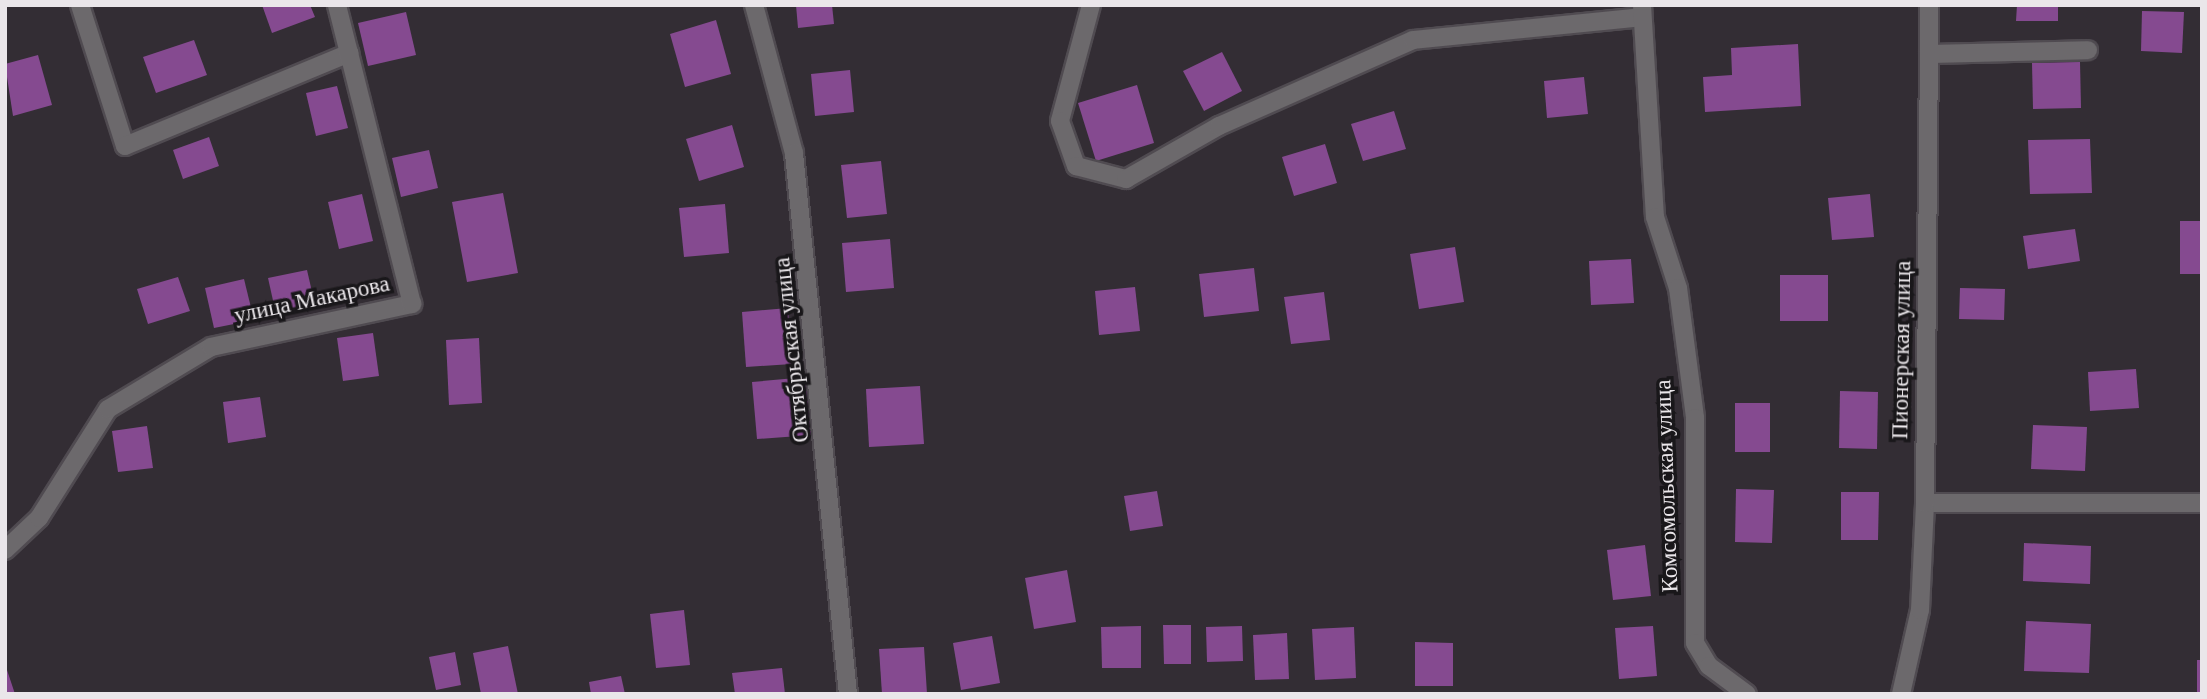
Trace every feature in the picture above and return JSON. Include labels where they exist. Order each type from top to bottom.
[{"type":"street","points":[[80,5],[125,146],[350,53]]},
{"type":"street","name":"улица Макарова","points":[[5,550],[38,518],[108,409],[211,347],[412,304],[337,5]]},
{"type":"street","name":"Октябрьская улица","points":[[754,5],[794,153],[848,694]]},
{"type":"street","points":[[1091,5],[1060,121],[1076,166],[1126,180],[1219,126],[1413,40],[1642,11]]},
{"type":"street","name":"Пионерская улица","points":[[1901,694],[1920,610],[1925,503],[1929,5]]},
{"type":"street","name":"Комсомольская улица","points":[[1642,11],[1656,217],[1678,288],[1695,418],[1695,643],[1709,666],[1746,694]]},
{"type":"street","points":[[1929,54],[2088,50]]},
{"type":"street","points":[[1925,503],[2202,503]]},
{"type":"building","points":[[262,5],[310,5],[315,17],[272,33]]},
{"type":"building","points":[[796,5],[832,5],[834,24],[798,28]]},
{"type":"building","points":[[2017,5],[2058,5],[2058,21],[2016,21]]},
{"type":"building","points":[[2142,11],[2184,12],[2182,53],[2141,51]]},
{"type":"building","points":[[406,12],[416,55],[368,66],[358,23]]},
{"type":"building","points":[[716,20],[731,74],[685,87],[670,34]]},
{"type":"building","points":[[194,40],[207,75],[156,93],[143,57]]},
{"type":"building","points":[[1798,44],[1801,106],[1705,112],[1703,77],[1732,75],[1731,48]]},
{"type":"building","points":[[1222,52],[1242,91],[1204,111],[1183,71]]},
{"type":"building","points":[[38,55],[52,105],[13,116],[5,64]]},
{"type":"building","points":[[2080,62],[2081,108],[2033,109],[2032,63]]},
{"type":"building","points":[[850,70],[854,112],[815,116],[811,74]]},
{"type":"building","points":[[1584,77],[1588,114],[1547,118],[1544,81]]},
{"type":"building","points":[[1137,85],[1154,143],[1096,161],[1078,103]]},
{"type":"building","points":[[337,86],[348,128],[316,136],[306,93]]},
{"type":"building","points":[[1394,111],[1406,149],[1363,161],[1351,124]]},
{"type":"building","points":[[732,125],[744,167],[699,181],[686,139]]},
{"type":"building","points":[[209,137],[219,166],[183,179],[173,150]]},
{"type":"building","points":[[2090,139],[2092,193],[2030,194],[2028,140]]},
{"type":"building","points":[[1325,144],[1337,183],[1294,196],[1282,157]]},
{"type":"building","points":[[429,150],[438,188],[401,197],[392,158]]},
{"type":"building","points":[[881,161],[887,214],[847,218],[841,165]]},
{"type":"building","points":[[503,193],[518,273],[467,282],[452,202]]},
{"type":"building","points":[[362,194],[373,241],[339,249],[328,202]]},
{"type":"building","points":[[1870,194],[1874,237],[1832,240],[1828,198]]},
{"type":"building","points":[[725,204],[729,253],[684,257],[679,208]]},
{"type":"building","points":[[2180,221],[2202,221],[2202,274],[2180,274]]},
{"type":"building","points":[[2075,229],[2080,261],[2028,269],[2023,236]]},
{"type":"building","points":[[890,239],[894,288],[846,292],[842,243]]},
{"type":"building","points":[[1455,247],[1464,302],[1419,309],[1410,254]]},
{"type":"building","points":[[1631,259],[1634,303],[1591,305],[1589,261]]},
{"type":"building","points":[[1254,268],[1259,311],[1204,317],[1199,274]]},
{"type":"building","points":[[307,270],[315,305],[276,314],[268,278]]},
{"type":"building","points":[[1780,275],[1828,275],[1828,321],[1780,321]]},
{"type":"building","points":[[178,277],[190,311],[148,324],[137,289]]},
{"type":"building","points":[[244,279],[254,320],[214,328],[205,288]]},
{"type":"building","points":[[1135,287],[1140,331],[1099,335],[1095,291]]},
{"type":"building","points":[[1960,288],[2005,289],[2004,320],[1959,319]]},
{"type":"building","points":[[1324,292],[1330,340],[1291,344],[1284,297]]},
{"type":"building","points":[[788,308],[792,364],[746,367],[742,312]]},
{"type":"building","points":[[373,333],[379,376],[343,381],[337,338]]},
{"type":"building","points":[[479,338],[482,403],[449,405],[446,340]]},
{"type":"building","points":[[2136,369],[2139,408],[2090,411],[2088,372]]},
{"type":"building","points":[[807,377],[812,435],[757,439],[752,382]]},
{"type":"building","points":[[920,386],[924,444],[869,447],[866,389]]},
{"type":"building","points":[[1840,391],[1878,392],[1877,449],[1839,448]]},
{"type":"building","points":[[260,397],[266,437],[228,443],[223,402]]},
{"type":"building","points":[[1735,403],[1770,403],[1770,452],[1735,452]]},
{"type":"building","points":[[2033,425],[2087,427],[2085,471],[2031,469]]},
{"type":"building","points":[[147,426],[153,468],[118,472],[112,431]]},
{"type":"building","points":[[1736,489],[1774,490],[1772,543],[1735,542]]},
{"type":"building","points":[[1157,491],[1163,526],[1130,531],[1124,496]]},
{"type":"building","points":[[1841,492],[1879,492],[1878,540],[1841,540]]},
{"type":"building","points":[[2024,543],[2091,546],[2090,584],[2023,581]]},
{"type":"building","points":[[1645,545],[1651,596],[1613,600],[1607,550]]},
{"type":"building","points":[[1067,570],[1076,622],[1034,629],[1025,578]]},
{"type":"building","points":[[684,610],[690,665],[656,668],[650,614]]},
{"type":"building","points":[[2026,621],[2091,624],[2089,673],[2024,671]]},
{"type":"building","points":[[1163,625],[1191,625],[1191,664],[1164,664]]},
{"type":"building","points":[[1141,626],[1141,668],[1102,668],[1101,627]]},
{"type":"building","points":[[1242,626],[1243,661],[1207,662],[1206,627]]},
{"type":"building","points":[[1653,626],[1657,676],[1619,679],[1615,628]]},
{"type":"building","points":[[1354,627],[1356,678],[1315,680],[1312,629]]},
{"type":"building","points":[[1287,633],[1289,679],[1255,680],[1253,635]]},
{"type":"building","points":[[992,636],[1000,683],[961,690],[953,643]]},
{"type":"building","points":[[1415,642],[1453,643],[1453,686],[1415,686]]},
{"type":"building","points":[[508,646],[518,694],[481,694],[473,653]]},
{"type":"building","points":[[924,647],[927,694],[882,694],[879,649]]},
{"type":"building","points":[[455,652],[461,685],[436,690],[429,657]]},
{"type":"building","points":[[2197,660],[2202,660],[2202,694],[2197,694]]},
{"type":"building","points":[[6,667],[15,694],[5,694]]},
{"type":"building","points":[[782,668],[785,694],[735,694],[732,673]]},
{"type":"building","points":[[621,676],[625,694],[591,694],[589,682]]}]
